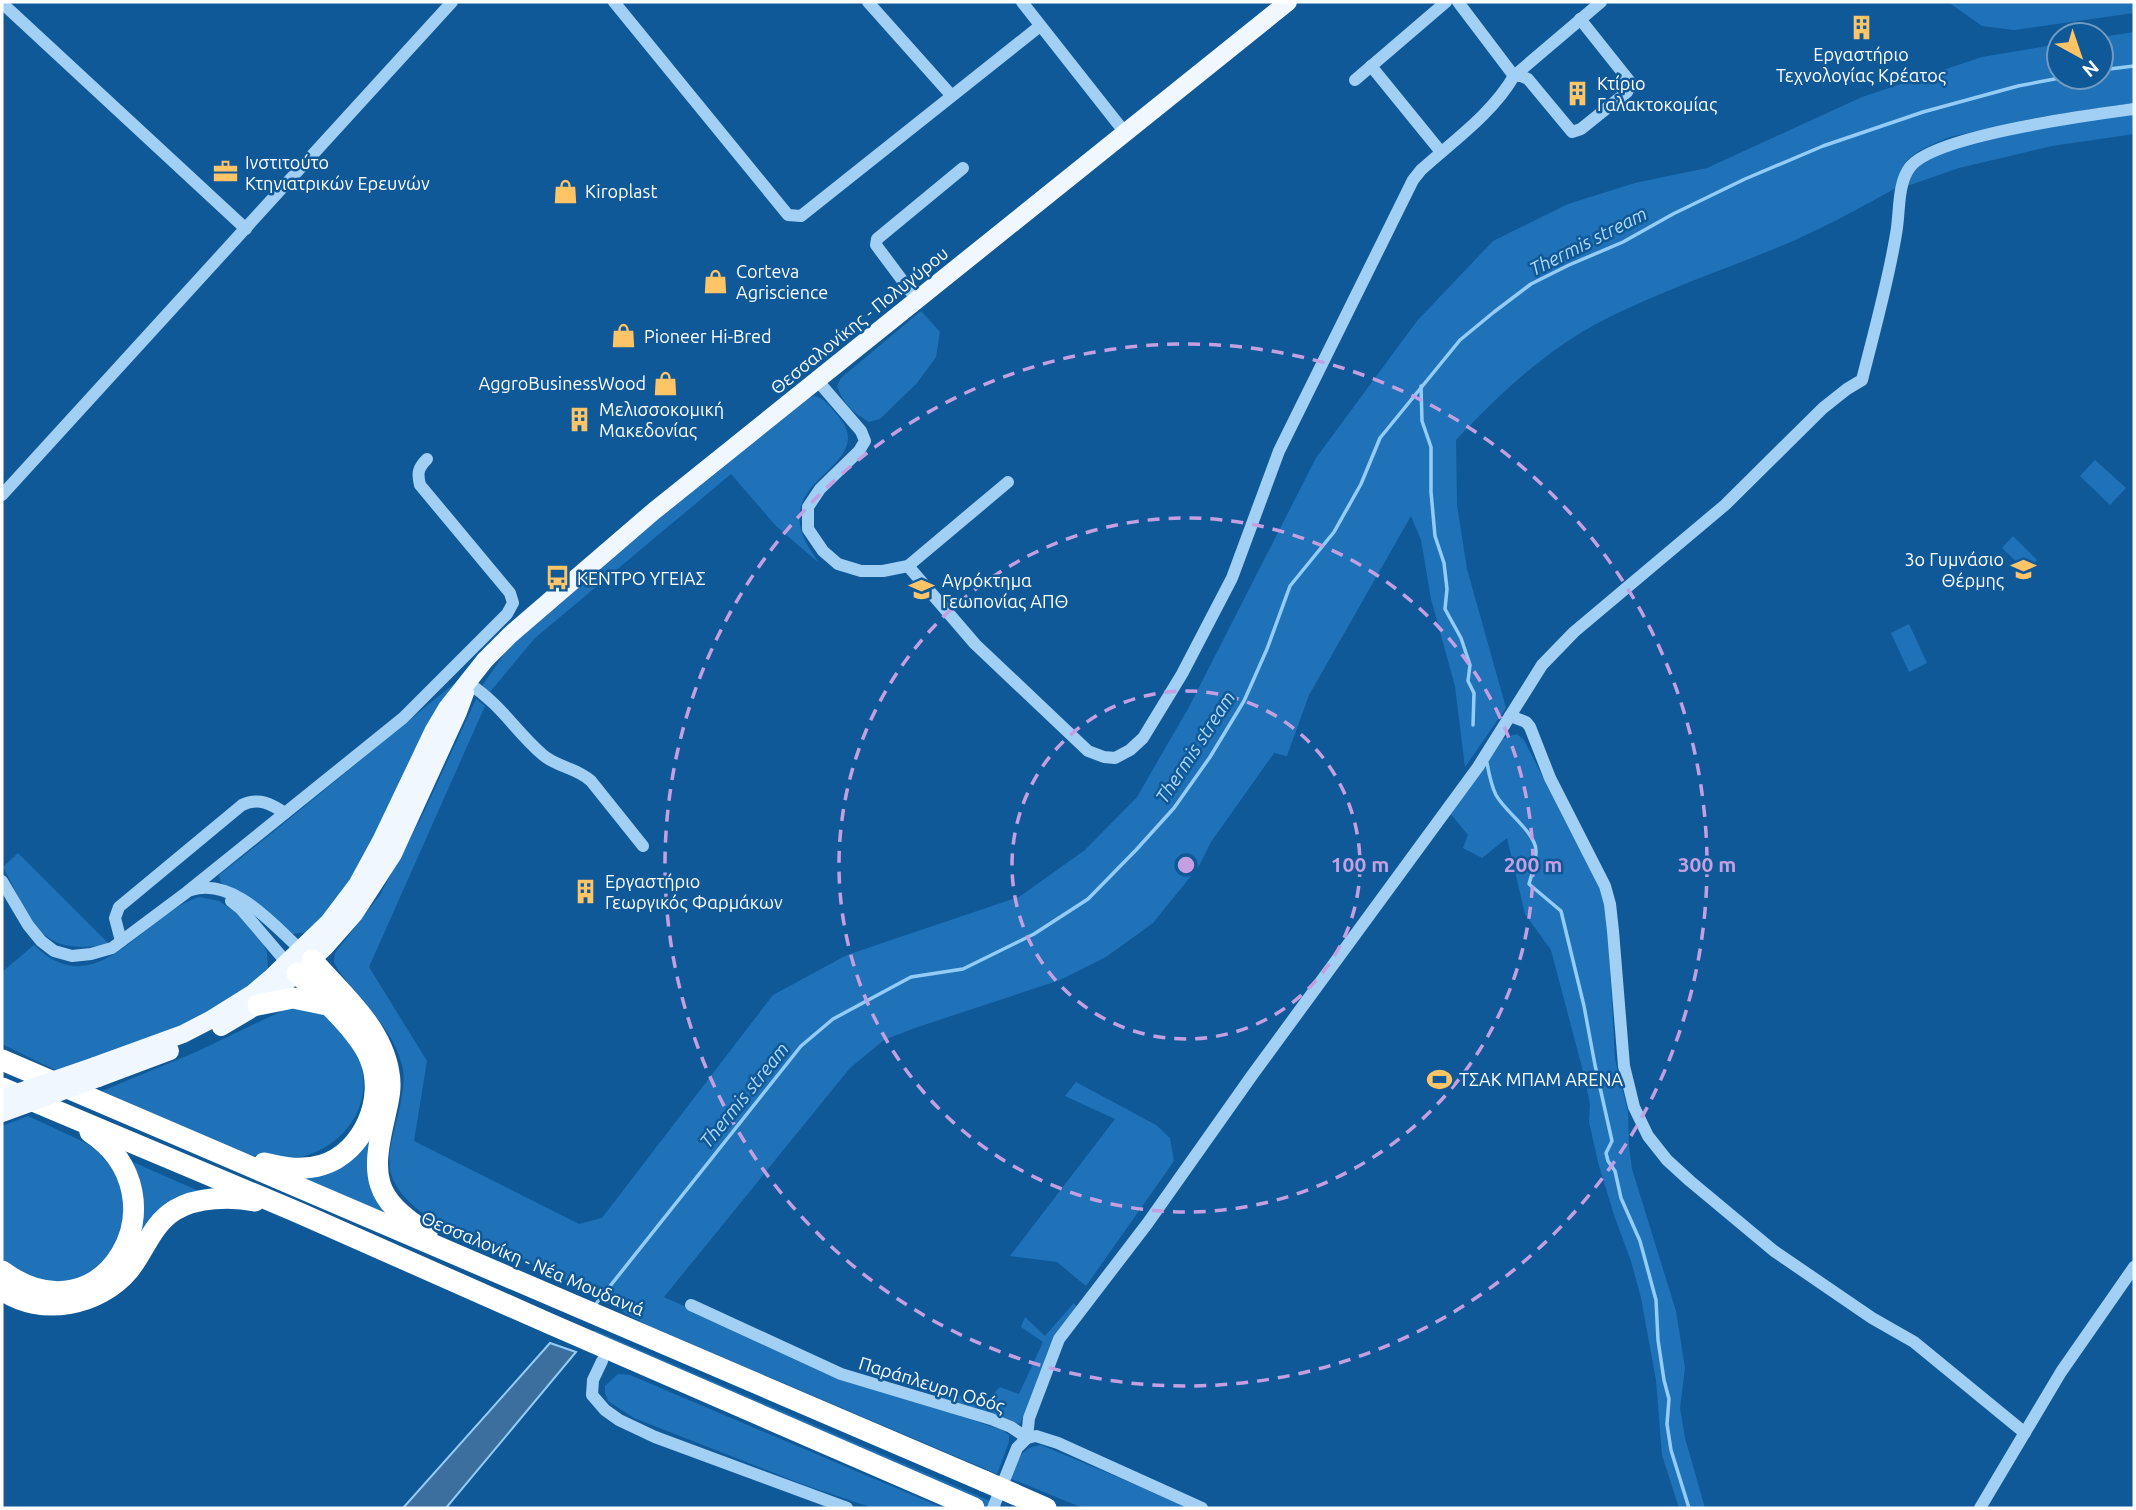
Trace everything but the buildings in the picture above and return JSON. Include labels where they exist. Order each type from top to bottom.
[{"type":"highway","points":[[211,1149],[284,1168],[304,1169],[324,1165],[342,1155],[354,1143],[373,1109],[375,1074],[365,1048],[327,1005],[299,961]]},
{"type":"highway","points":[[299,961],[371,1028],[383,1052],[390,1084],[376,1163],[379,1183],[385,1195],[407,1220],[499,1275]]},
{"type":"highway","points":[[258,1005],[293,998],[327,1005]]},
{"type":"highway","name":"Θεσσαλονίκη - Νέα Μουδανιά","points":[[2,1060],[1046,1508]]},
{"type":"highway","points":[[2,1088],[298,1212],[548,1323],[599,1353],[974,1508]]},
{"type":"highway","points":[[2,1271],[37,1289],[66,1291],[83,1287],[107,1271],[121,1256],[128,1243],[134,1213],[124,1171],[99,1139],[62,1114]]},
{"type":"highway","points":[[2,1290],[17,1298],[49,1306],[94,1297],[113,1285],[130,1268],[148,1238],[163,1220],[176,1209],[196,1202],[240,1198],[298,1212]]},
{"type":"main road","name":"Θεσσαλονίκης - Πολυγύρου","points":[[2,1113],[212,1019],[299,961],[354,914],[382,872],[458,712],[468,683],[485,660],[535,612],[654,511],[1288,2]]},
{"type":"main road","name":"Θεσσαλονίκης - Πολυγύρου","points":[[2,1098],[191,1043],[258,1005],[299,961]]},
{"type":"street","points":[[2,495],[452,2]]},
{"type":"street","points":[[614,2],[788,215],[801,216],[1040,26]]},
{"type":"street","points":[[869,2],[951,95]]},
{"type":"street","points":[[1022,2],[1126,134]]},
{"type":"street","points":[[1355,80],[1446,2]]},
{"type":"street","points":[[1458,2],[1514,76]]},
{"type":"street","points":[[908,566],[975,644],[1088,751],[1115,758],[1129,750],[1143,738],[1182,674],[1232,578],[1279,451],[1408,188],[1420,170],[1491,107],[1505,92],[1514,76],[1601,2]]},
{"type":"street","points":[[2,3],[246,229]]},
{"type":"street","points":[[1514,76],[1528,79],[1572,132],[1581,129],[1627,92],[1631,83],[1627,75],[1580,19]]},
{"type":"street","points":[[1371,66],[1441,152]]},
{"type":"street","points":[[993,1508],[1017,1448],[1027,1438],[1029,1418],[1059,1339],[1147,1224],[1433,830],[1478,767],[1542,665],[1574,632],[1725,505],[1823,408],[1846,388],[1862,380],[1894,244],[1903,179],[1911,165],[1932,151],[1964,140],[2134,109]]},
{"type":"street","points":[[917,300],[878,250],[877,239],[963,168]]},
{"type":"street","points":[[817,380],[861,431],[865,441],[859,451],[820,489],[807,507],[808,528],[823,551],[838,564],[861,572],[908,566],[1008,482]]},
{"type":"street","points":[[2,881],[28,925],[41,941],[54,951],[72,956],[112,948],[187,892],[403,718],[511,609],[513,603],[510,593],[420,485],[417,474],[420,466],[427,460]]},
{"type":"street","points":[[468,683],[492,700],[545,757],[591,781],[643,846]]},
{"type":"street","points":[[1510,716],[1526,722],[1530,727],[1550,778],[1605,886],[1612,918],[1624,1066],[1634,1107],[1648,1136],[1667,1160],[1773,1251],[1872,1318],[1914,1342],[2025,1433]]},
{"type":"street","points":[[121,941],[115,918],[119,907],[242,805],[261,801],[285,813]]},
{"type":"street","points":[[187,892],[205,887],[216,888],[237,897],[299,961]]},
{"type":"street","points":[[187,892],[208,892],[227,898],[299,961]]},
{"type":"street","points":[[1980,1508],[2062,1372],[2134,1267]]},
{"type":"street","name":"Παράπλευρη Οδός","points":[[691,1305],[841,1374],[991,1419],[1027,1438],[1036,1436],[1058,1443],[1202,1508]]},
{"type":"street","points":[[599,1353],[592,1395],[605,1410],[619,1420],[655,1437],[848,1508]]},
{"type":"shaded area","points":[[1948,2],[2134,2],[2134,13],[2078,21],[2045,21],[2045,26],[2014,30],[1982,26]]},
{"type":"shaded area","points":[[2134,32],[2134,103],[2034,118],[1950,137],[1929,146],[1915,153],[1904,164],[1898,187],[1793,241],[1659,294],[1607,318],[1564,343],[1515,382],[1456,440],[1457,505],[1467,569],[1506,708],[1465,767],[1455,686],[1431,599],[1421,540],[1411,516],[1309,695],[1287,756],[1274,753],[1211,842],[1199,866],[1153,923],[1106,957],[1060,980],[884,1040],[850,1068],[664,1297],[836,1375],[1002,1430],[1009,1435],[1009,1442],[997,1474],[649,1326],[556,1275],[421,1212],[397,1187],[392,1176],[390,1152],[402,1093],[403,1069],[399,1054],[385,1029],[334,963],[335,953],[380,895],[423,814],[476,699],[485,706],[369,967],[427,1061],[414,1141],[579,1224],[602,1218],[773,995],[847,955],[1019,897],[1085,850],[1137,797],[1189,707],[1316,458],[1417,321],[1493,241],[1568,204],[1635,183],[1707,168],[1862,97],[1982,57],[2045,46],[2045,91],[2115,91],[2115,35]]},
{"type":"shaded area","points":[[2134,112],[2134,134],[2052,146],[1959,168],[1907,186],[1914,169],[1949,148],[2051,124]]},
{"type":"shaded area","points":[[921,311],[940,332],[936,357],[917,383],[880,419],[869,422],[849,407],[837,386],[841,378]]},
{"type":"shaded area","points":[[814,396],[825,401],[838,416],[846,430],[848,442],[843,453],[806,495],[801,507],[801,530],[819,563],[776,526],[731,474],[535,638],[489,693],[482,686],[504,654],[527,629],[722,465],[802,401]]},
{"type":"shaded area","points":[[2095,460],[2126,488],[2110,505],[2080,476]]},
{"type":"shaded area","points":[[2013,536],[2037,560],[2026,571],[2002,548]]},
{"type":"shaded area","points":[[1909,624],[1927,663],[1909,672],[1891,633]]},
{"type":"shaded area","points":[[455,683],[437,712],[361,868],[310,932],[292,934],[244,894],[221,883],[219,875]]},
{"type":"shaded area","points":[[1517,734],[1524,740],[1603,895],[1607,914],[1615,1059],[1628,1112],[1632,1169],[1676,1311],[1685,1368],[1680,1408],[1685,1438],[1705,1508],[1679,1508],[1662,1455],[1656,1380],[1641,1298],[1599,1166],[1589,1122],[1590,1104],[1584,1075],[1551,950],[1525,914],[1507,838],[1482,858],[1463,848],[1468,835],[1450,813],[1494,741]]},
{"type":"shaded area","points":[[18,853],[109,944],[85,947],[67,945],[52,940],[40,931],[3,867]]},
{"type":"shaded area","points":[[199,897],[219,901],[238,914],[263,944],[267,952],[268,968],[250,987],[194,1024],[61,1073],[2,1044],[2,972],[34,945],[57,961],[78,966],[99,962],[119,951],[178,907]]},
{"type":"shaded area","points":[[288,1008],[311,1010],[328,1018],[347,1037],[360,1060],[363,1084],[360,1106],[349,1125],[334,1141],[313,1153],[290,1159],[264,1158],[245,1153],[102,1091],[196,1052]]},
{"type":"shaded area","points":[[1076,1082],[1156,1125],[1170,1138],[1174,1161],[1086,1286],[1057,1262],[1010,1256],[1115,1119],[1065,1096]]},
{"type":"shaded area","points":[[28,1116],[86,1143],[97,1151],[116,1173],[128,1202],[119,1253],[70,1289],[2,1268],[2,1126]]},
{"type":"shaded area","points":[[370,1126],[375,1197],[390,1220],[293,1178]]},
{"type":"shaded area","points":[[117,1155],[217,1199],[198,1201],[135,1239]]},
{"type":"shaded area","points":[[1074,1303],[1077,1307],[1053,1337],[1020,1424],[934,1395],[890,1376],[891,1370],[983,1404],[1000,1387],[1019,1394],[1043,1342],[1021,1327],[1025,1317],[1045,1336]]},
{"type":"shaded area","points":[[594,1330],[1006,1508],[989,1508],[592,1336]]},
{"type":"shaded area","points":[[550,1343],[576,1352],[446,1508],[403,1508]]},
{"type":"shaded area","points":[[618,1374],[630,1375],[943,1508],[873,1508],[802,1484],[634,1418],[608,1401],[605,1393],[605,1386]]},
{"type":"shaded area","points":[[1041,1445],[1191,1508],[1083,1508],[1009,1478],[1024,1452]]},
{"type":"waterway","name":"Thermis stream","points":[[2115,68],[2134,66]]},
{"type":"waterway","name":"Thermis stream","points":[[595,1305],[801,1046],[833,1019],[911,977],[963,969],[1034,934],[1088,899],[1174,808],[1210,757],[1244,701],[1290,586],[1334,532],[1361,484],[1380,438],[1460,340],[1531,284],[1623,242],[1745,179],[1823,146],[1923,112],[2045,81]]},
{"type":"waterway","points":[[1421,386],[1422,421],[1431,447],[1435,536],[1444,563],[1447,589],[1445,609],[1461,638],[1470,665],[1468,681],[1474,693],[1473,725]]},
{"type":"waterway","points":[[1487,763],[1496,795],[1526,830],[1535,845],[1535,860],[1529,884],[1561,911],[1612,1141],[1606,1153],[1615,1171],[1621,1198],[1640,1241],[1656,1300],[1658,1340],[1669,1399],[1667,1424],[1671,1450],[1689,1508]]},
{"type":"place","name":"Εργαστήριο Τεχνολογίας Κρέατος","points":[[1861,27]]},
{"type":"place","name":"Κτίριο Γαλακτοκομίας","points":[[1577,93]]},
{"type":"place","name":"Ινστιτούτο Κτηνιατρικών Ερευνών","points":[[225,172]]},
{"type":"place","name":"Kiroplast","points":[[565,191]]},
{"type":"place","name":"Corteva Agriscience","points":[[716,281]]},
{"type":"place","name":"Pioneer Hi-Bred","points":[[624,336]]},
{"type":"place","name":"AggroBusinessWood","points":[[666,383]]},
{"type":"place","name":"Μελισσοκομική Μακεδονίας","points":[[579,419]]},
{"type":"place","name":"3ο Γυμνάσιο Θέρμης","points":[[2024,569]]},
{"type":"place","name":"ΚΕΝΤΡΟ ΥΓΕΙΑΣ","points":[[557,578]]},
{"type":"place","name":"Αγρόκτημα Γεωπονίας ΑΠΘ","points":[[922,590]]},
{"type":"place","name":"Εργαστήριο Γεωργικός Φαρμάκων","points":[[585,891]]},
{"type":"place","name":"ΤΣΑΚ ΜΠΑΜ ARENA","points":[[1439,1079]]}]
